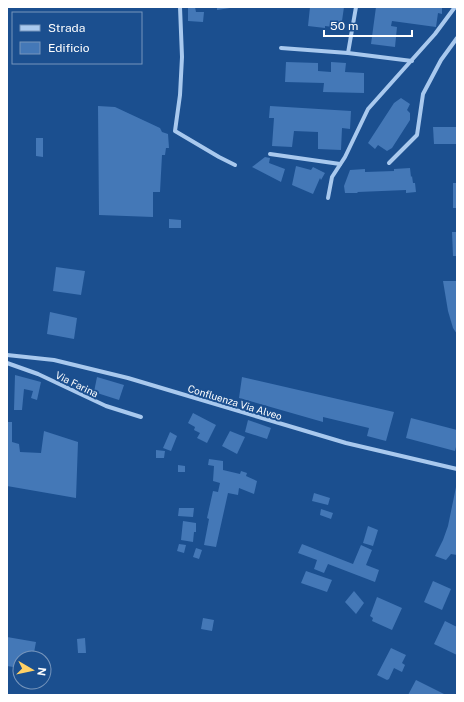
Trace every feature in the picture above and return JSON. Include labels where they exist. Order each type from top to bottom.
[{"type":"street","points":[[180,7],[182,65],[175,131],[235,165]]},
{"type":"street","points":[[348,53],[356,7]]},
{"type":"street","points":[[328,198],[332,177],[345,157],[368,109],[412,61],[456,7]]},
{"type":"street","points":[[389,163],[417,135],[423,94],[440,60],[457,38]]},
{"type":"street","points":[[281,48],[348,53],[412,61]]},
{"type":"street","points":[[270,154],[340,164]]},
{"type":"street","name":"Confluenza Via Alveo","points":[[7,355],[54,360],[128,378],[346,443],[457,469]]},
{"type":"street","name":"Via Farina","points":[[7,363],[38,374],[106,406],[141,417]]},
{"type":"building","points":[[188,7],[195,7],[196,12],[204,12],[203,22],[188,21]]},
{"type":"building","points":[[217,7],[230,7],[230,8],[217,10]]},
{"type":"building","points":[[310,7],[344,7],[341,28],[308,26]]},
{"type":"building","points":[[376,7],[442,7],[442,14],[438,13],[436,27],[392,21],[391,26],[397,27],[395,47],[371,44]]},
{"type":"building","points":[[286,62],[318,63],[318,71],[331,72],[331,62],[346,63],[345,72],[364,73],[364,93],[323,92],[324,83],[285,82]]},
{"type":"building","points":[[401,98],[410,104],[407,110],[410,113],[410,120],[392,148],[387,151],[378,145],[375,149],[368,143],[394,103]]},
{"type":"building","points":[[98,106],[115,107],[160,128],[162,132],[168,134],[169,148],[166,148],[165,155],[162,155],[160,192],[153,192],[153,217],[99,215]]},
{"type":"building","points":[[270,106],[351,111],[350,129],[342,128],[341,150],[318,149],[318,132],[294,131],[292,147],[272,146],[274,118],[269,118]]},
{"type":"building","points":[[433,127],[457,127],[457,144],[434,144]]},
{"type":"building","points":[[36,138],[43,138],[43,157],[36,156]]},
{"type":"building","points":[[265,157],[270,158],[269,163],[285,169],[281,182],[252,167]]},
{"type":"building","points":[[296,166],[311,170],[313,167],[325,173],[321,180],[320,178],[313,194],[292,185]]},
{"type":"building","points":[[410,168],[413,183],[415,183],[416,192],[406,193],[406,190],[345,193],[344,186],[350,170],[365,169],[365,172],[394,171],[394,169]]},
{"type":"building","points":[[453,183],[457,183],[457,208],[453,208]]},
{"type":"building","points":[[169,219],[181,220],[181,228],[169,228]]},
{"type":"building","points":[[452,232],[457,232],[457,256],[453,256]]},
{"type":"building","points":[[56,267],[85,271],[81,295],[53,291]]},
{"type":"building","points":[[443,281],[457,281],[457,334],[453,328],[448,311]]},
{"type":"building","points":[[50,312],[77,318],[74,339],[47,334]]},
{"type":"building","points":[[15,375],[41,382],[37,400],[31,398],[33,391],[24,389],[22,410],[14,410]]},
{"type":"building","points":[[97,377],[124,385],[119,400],[94,392]]},
{"type":"building","points":[[242,377],[394,412],[386,441],[367,436],[369,428],[323,417],[323,422],[239,398]]},
{"type":"building","points":[[193,413],[216,425],[207,443],[197,438],[200,433],[194,430],[195,427],[188,423]]},
{"type":"building","points":[[411,418],[457,430],[457,443],[455,451],[406,438]]},
{"type":"building","points":[[248,420],[271,428],[267,439],[245,432]]},
{"type":"building","points":[[7,422],[12,422],[12,442],[19,444],[20,452],[41,453],[44,431],[78,442],[76,498],[7,486]]},
{"type":"building","points":[[230,431],[245,437],[237,454],[222,446]]},
{"type":"building","points":[[170,432],[177,436],[171,451],[163,448]]},
{"type":"building","points":[[156,450],[165,451],[164,458],[156,458]]},
{"type":"building","points":[[209,459],[223,461],[223,470],[240,474],[241,471],[247,473],[246,476],[257,481],[254,494],[239,488],[238,495],[228,493],[216,547],[204,545],[209,519],[207,518],[213,491],[218,492],[220,483],[213,481],[214,466],[208,465]]},
{"type":"building","points":[[178,465],[185,466],[185,472],[178,472]]},
{"type":"building","points":[[456,487],[457,555],[451,554],[446,560],[435,556],[448,526]]},
{"type":"building","points":[[314,493],[330,498],[328,505],[312,501]]},
{"type":"building","points":[[179,508],[194,508],[193,517],[178,516]]},
{"type":"building","points":[[321,509],[333,513],[331,519],[320,515]]},
{"type":"building","points":[[183,521],[196,523],[196,532],[194,532],[193,542],[181,540]]},
{"type":"building","points":[[368,526],[378,530],[373,546],[363,543]]},
{"type":"building","points":[[179,544],[186,545],[184,553],[177,551]]},
{"type":"building","points":[[302,544],[353,564],[361,545],[372,550],[366,565],[379,570],[375,582],[328,564],[324,573],[314,569],[317,560],[298,553]]},
{"type":"building","points":[[196,548],[202,550],[199,559],[193,557]]},
{"type":"building","points":[[306,571],[332,580],[327,592],[301,583]]},
{"type":"building","points":[[433,581],[451,589],[442,610],[424,602]]},
{"type":"building","points":[[354,591],[364,603],[356,614],[345,602]]},
{"type":"building","points":[[377,597],[402,608],[392,630],[372,621],[373,618],[370,616]]},
{"type":"building","points":[[203,618],[214,620],[212,631],[201,629]]},
{"type":"building","points":[[445,621],[457,627],[457,655],[434,644]]},
{"type":"building","points":[[7,637],[36,642],[34,650],[12,650],[12,667],[7,666]]},
{"type":"building","points":[[85,638],[86,653],[78,653],[77,639]]},
{"type":"building","points":[[391,648],[406,655],[402,663],[405,665],[402,672],[394,668],[389,679],[387,680],[377,675]]},
{"type":"building","points":[[416,680],[446,695],[408,695]]}]
